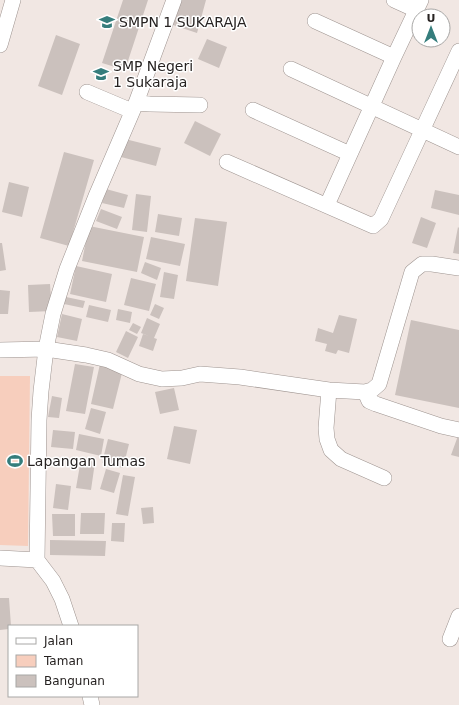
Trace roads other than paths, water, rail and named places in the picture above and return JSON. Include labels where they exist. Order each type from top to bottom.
[{"type":"street","points":[[0,45],[12,0]]},
{"type":"street","points":[[71,625],[62,599],[53,581],[37,560],[41,391],[46,349],[53,314],[67,269],[134,107],[174,0]]},
{"type":"street","points":[[327,205],[419,5],[394,0]]},
{"type":"street","points":[[315,21],[394,57]]},
{"type":"street","points":[[227,162],[373,226],[380,219],[459,51]]},
{"type":"street","points":[[291,68],[459,147]]},
{"type":"street","points":[[88,92],[134,107],[150,104],[200,105]]},
{"type":"street","points":[[253,110],[350,154]]},
{"type":"street","points":[[0,350],[46,349],[108,360],[140,374],[162,379],[182,378],[200,374],[240,377],[329,390],[365,392],[372,390],[379,384],[412,272],[422,264],[459,268]]},
{"type":"street","points":[[329,390],[326,428],[327,438],[331,450],[341,459],[384,478]]},
{"type":"street","points":[[365,392],[369,401],[376,404],[442,426],[459,430]]},
{"type":"street","points":[[0,558],[37,560]]},
{"type":"street","points":[[450,639],[459,616]]},
{"type":"place","name":"SMPN 1 SUKARAJA","points":[[107,22]]},
{"type":"place","name":"SMP Negeri 1 Sukaraja","points":[[101,74]]},
{"type":"place","name":"Lapangan Tumas","points":[[15,461]]}]
